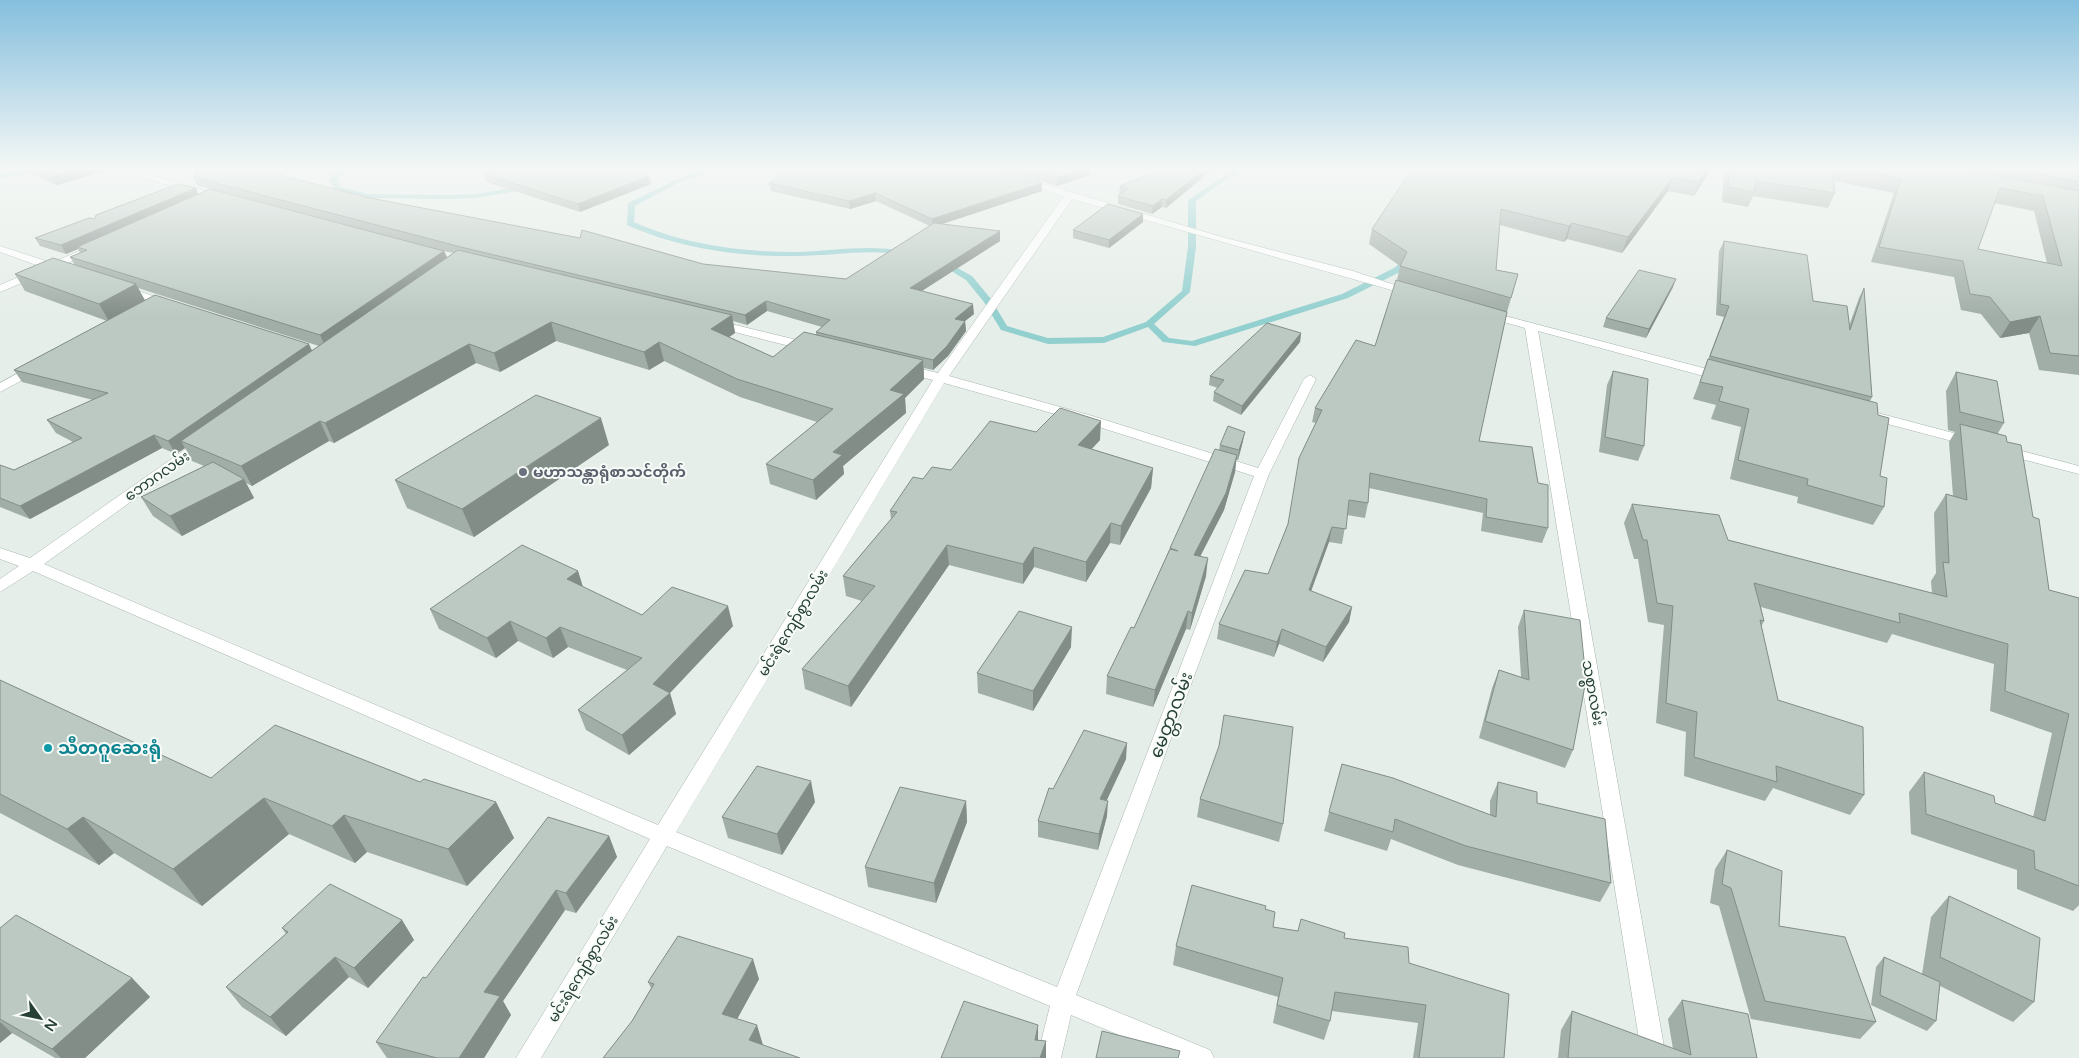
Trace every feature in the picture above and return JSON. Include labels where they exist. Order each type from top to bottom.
[{"type":"street","name":"မင်းရဲကျော်စွာလမ်း","points":[[528,1058],[942,378],[1053,218]]},
{"type":"street","points":[[1151,218],[1218,239],[1348,272],[1423,295]]},
{"type":"street","points":[[0,290],[97,247]]},
{"type":"street","points":[[0,249],[70,272]]},
{"type":"street","points":[[114,287],[178,307]]},
{"type":"street","points":[[142,310],[159,301]]},
{"type":"street","points":[[1477,311],[1733,380]]},
{"type":"street","points":[[707,322],[820,349]]},
{"type":"street","name":"သစ္စာလမ်း","points":[[1531,327],[1654,1058]]},
{"type":"street","points":[[0,388],[50,360]]},
{"type":"street","points":[[895,367],[1041,404],[1262,474]]},
{"type":"street","name":"မေတ္တာလမ်း","points":[[1049,1058],[1063,1001],[1262,474],[1310,379]]},
{"type":"street","points":[[1858,412],[2079,470]]},
{"type":"street","name":"ဘောဂလမ်း","points":[[0,586],[216,434]]},
{"type":"street","points":[[0,553],[32,565],[664,836],[1202,1058]]},
{"type":"building","points":[[88,218],[124,218],[61,245],[35,238]]},
{"type":"building","points":[[143,218],[321,218],[444,251],[320,335],[70,257],[87,250],[77,247]]},
{"type":"building","points":[[351,218],[477,218],[580,238],[582,230],[703,264],[846,279],[934,223],[1000,231],[910,288],[973,304],[955,319],[965,321],[947,346],[933,360],[816,332],[830,320],[766,301],[745,315],[461,247]]},
{"type":"building","points":[[1089,218],[1137,218],[1109,240],[1073,230]]},
{"type":"building","points":[[1379,218],[1500,218],[1496,270],[1518,274],[1511,298],[1400,266],[1407,252],[1372,229]]},
{"type":"building","points":[[1538,218],[1642,218],[1628,237],[1572,223],[1569,226]]},
{"type":"building","points":[[1888,218],[1989,218],[1978,249],[2062,266],[2049,218],[2079,218],[2079,356],[2050,353],[2040,316],[2010,322],[1990,297],[1970,294],[1963,261],[1879,247]]},
{"type":"building","points":[[1724,241],[1807,255],[1813,301],[1847,306],[1850,330],[1864,288],[1872,397],[1710,356],[1729,306],[1720,304]]},
{"type":"building","points":[[458,250],[732,315],[711,329],[773,357],[804,332],[923,360],[890,390],[904,394],[833,452],[842,455],[813,480],[766,464],[833,409],[737,379],[659,342],[644,352],[551,322],[494,353],[469,344],[325,423],[320,421],[241,466],[181,441]]},
{"type":"building","points":[[53,258],[136,284],[99,304],[15,274]]},
{"type":"building","points":[[1639,270],[1676,279],[1649,329],[1606,318]]},
{"type":"building","points":[[1396,280],[1507,312],[1479,441],[1532,447],[1538,483],[1548,485],[1548,528],[1486,517],[1487,499],[1370,473],[1368,503],[1349,500],[1346,529],[1332,527],[1309,590],[1352,607],[1326,647],[1282,629],[1277,642],[1219,624],[1245,570],[1268,574],[1288,524],[1299,458],[1322,410],[1315,408],[1356,340],[1375,346]]},
{"type":"building","points":[[155,295],[309,344],[168,441],[154,435],[20,506],[0,498],[0,465],[14,470],[82,438],[47,420],[108,393],[14,370]]},
{"type":"building","points":[[1267,323],[1301,333],[1242,406],[1214,392],[1224,380],[1210,376]]},
{"type":"building","points":[[1708,359],[1877,403],[1878,415],[1889,418],[1880,476],[1887,478],[1884,507],[1807,485],[1808,479],[1738,460],[1749,409],[1719,401],[1723,387],[1700,382]]},
{"type":"building","points":[[1613,371],[1648,379],[1644,446],[1605,437]]},
{"type":"building","points":[[1956,372],[1997,381],[2004,423],[1960,412]]},
{"type":"building","points":[[536,395],[601,418],[462,509],[395,480]]},
{"type":"building","points":[[1060,408],[1101,421],[1078,445],[1153,468],[1121,526],[1111,523],[1086,562],[1034,547],[1023,564],[947,545],[848,686],[802,669],[875,586],[843,576],[897,512],[890,511],[913,477],[923,479],[932,467],[951,470],[990,421],[1036,432]]},
{"type":"building","points":[[1960,424],[2006,436],[2007,442],[2021,445],[2033,517],[2039,519],[2049,590],[2079,598],[2079,886],[2035,869],[2034,851],[1926,814],[1924,772],[1994,796],[1995,803],[2045,821],[2069,714],[2005,691],[2008,644],[1899,613],[1900,623],[1754,583],[1764,621],[1760,620],[1778,700],[1863,727],[1864,795],[1776,766],[1777,782],[1694,757],[1697,712],[1666,703],[1673,606],[1657,603],[1647,540],[1643,540],[1632,504],[1719,515],[1728,540],[1947,597],[1943,562],[1949,563],[1946,494],[1967,500]]},
{"type":"building","points":[[1228,426],[1245,432],[1239,450],[1220,445]]},
{"type":"building","points":[[1215,449],[1237,455],[1226,493],[1194,555],[1208,558],[1192,613],[1188,611],[1155,690],[1107,676],[1131,627],[1134,628],[1170,549],[1178,551],[1170,548]]},
{"type":"building","points":[[213,462],[244,479],[170,516],[141,497]]},
{"type":"building","points":[[522,545],[578,571],[567,579],[642,615],[672,587],[728,606],[653,684],[670,693],[622,735],[578,710],[642,658],[560,627],[546,638],[510,621],[487,638],[430,609]]},
{"type":"building","points":[[1524,610],[1580,620],[1586,680],[1573,750],[1485,721],[1499,670],[1529,680]]},
{"type":"building","points":[[1019,611],[1072,627],[1033,691],[977,673]]},
{"type":"building","points":[[0,680],[211,778],[275,725],[420,782],[424,779],[496,802],[448,849],[344,815],[332,826],[264,798],[173,869],[83,817],[67,829],[0,794]]},
{"type":"building","points":[[1224,715],[1293,727],[1283,824],[1200,799],[1219,746]]},
{"type":"building","points":[[1084,730],[1127,743],[1100,799],[1108,801],[1099,834],[1038,821],[1049,788],[1053,789]]},
{"type":"building","points":[[1342,764],[1393,778],[1496,817],[1498,782],[1537,792],[1537,803],[1605,819],[1611,883],[1466,846],[1395,819],[1393,832],[1329,812]]},
{"type":"building","points":[[757,766],[811,781],[777,834],[722,817]]},
{"type":"building","points":[[900,787],[966,801],[934,883],[865,867]]},
{"type":"building","points":[[548,817],[609,836],[566,893],[556,890],[484,992],[500,996],[459,1058],[437,1058],[376,1042],[423,977],[426,978]]},
{"type":"building","points":[[1727,850],[1782,871],[1779,926],[1845,937],[1876,1022],[1765,1001],[1731,888],[1722,884]]},
{"type":"building","points":[[330,884],[402,920],[354,968],[335,957],[270,1017],[226,987],[288,932],[282,928]]},
{"type":"building","points":[[1192,885],[1266,906],[1265,909],[1275,912],[1273,927],[1298,931],[1301,919],[1345,933],[1344,938],[1408,947],[1409,963],[1509,994],[1504,1058],[1419,1058],[1426,1005],[1335,992],[1330,1021],[1277,1005],[1283,978],[1176,946]]},
{"type":"building","points":[[1949,896],[2040,938],[2034,1002],[1940,957]]},
{"type":"building","points":[[16,915],[132,978],[52,1049],[0,1019],[0,928]]},
{"type":"building","points":[[678,936],[753,959],[722,1014],[757,1025],[749,1040],[800,1058],[603,1058],[632,1021],[654,984],[648,982]]},
{"type":"building","points":[[1884,957],[1940,982],[1936,1021],[1880,995]]},
{"type":"building","points":[[1682,1000],[1748,1014],[1757,1058],[1568,1058],[1572,1011],[1691,1055]]},
{"type":"building","points":[[964,1001],[1038,1025],[1035,1040],[1046,1041],[1040,1058],[941,1058]]},
{"type":"building","points":[[1102,1031],[1180,1051],[1178,1058],[1096,1058]]},
{"type":"waterway","points":[[630,218],[630,223],[665,237],[733,250],[794,254],[877,249],[905,253]]},
{"type":"waterway","points":[[1149,324],[1186,292],[1192,247],[1192,218]]},
{"type":"waterway","points":[[1149,324],[1166,340],[1192,344],[1345,296],[1397,270],[1410,259]]},
{"type":"waterway","points":[[942,263],[969,278],[988,301],[1004,328],[1048,341],[1104,340],[1149,324]]},
{"type":"place","name":"မဟာသန္တာရုံစာသင်တိုက်","points":[[523,472]]},
{"type":"place","name":"သီတဂူဆေးရုံ","points":[[48,748]]}]
